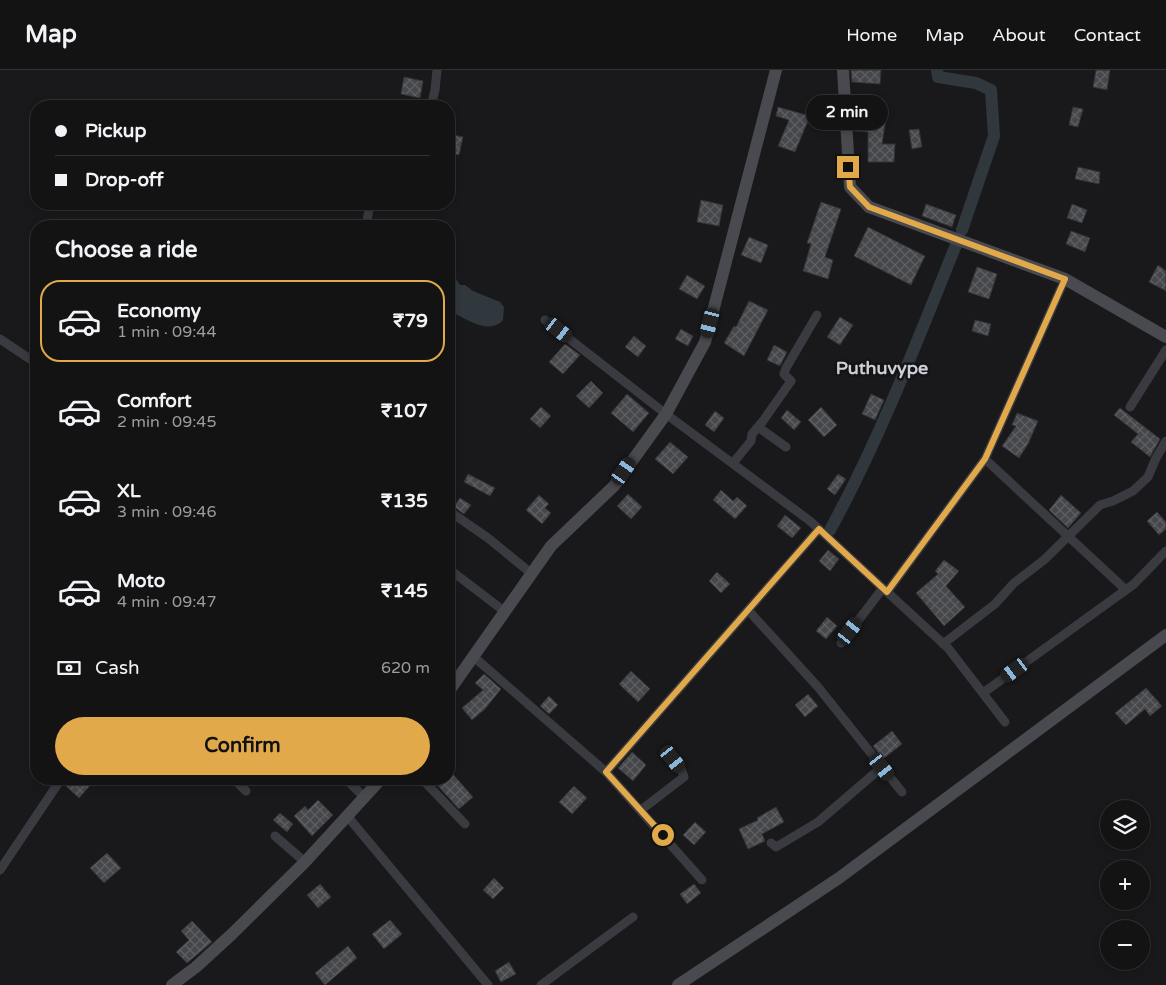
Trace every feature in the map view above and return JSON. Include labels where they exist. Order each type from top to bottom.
[{"type":"main road","points":[[455,683],[551,546],[614,486],[666,414],[705,342],[776,70]]},
{"type":"main road","points":[[843,70],[850,187],[869,207],[1065,279],[1166,338]]},
{"type":"main road","points":[[678,985],[839,878],[1166,635]]},
{"type":"main road","points":[[172,985],[225,941],[305,862],[375,785]]},
{"type":"street","points":[[433,100],[436,90],[437,70]]},
{"type":"street","points":[[841,643],[885,590],[985,459],[1065,279]]},
{"type":"street","points":[[732,463],[751,441],[752,434],[791,381],[784,374],[786,368],[817,315]]},
{"type":"street","points":[[545,320],[819,529],[944,644],[1005,722]]},
{"type":"street","points":[[0,339],[30,359]]},
{"type":"street","points":[[1130,407],[1166,350]]},
{"type":"street","points":[[758,427],[786,447]]},
{"type":"street","points":[[944,644],[982,615],[1014,583],[1044,560],[1100,505],[1133,491],[1148,478],[1156,458],[1166,441]]},
{"type":"street","points":[[985,459],[1126,590]]},
{"type":"street","points":[[455,515],[488,538],[532,574]]},
{"type":"street","points":[[606,772],[819,529]]},
{"type":"street","points":[[983,694],[1126,590],[1166,551]]},
{"type":"street","points":[[455,574],[504,611]]},
{"type":"street","points":[[748,610],[818,687],[902,792]]},
{"type":"street","points":[[474,657],[606,772],[702,880]]},
{"type":"street","points":[[641,810],[684,777],[681,769],[667,753]]},
{"type":"street","points":[[771,843],[776,847],[812,826],[882,767]]},
{"type":"street","points":[[0,870],[57,785]]},
{"type":"street","points":[[240,785],[246,791]]},
{"type":"street","points":[[352,785],[364,797]]},
{"type":"street","points":[[428,785],[465,824]]},
{"type":"street","points":[[348,817],[488,985]]},
{"type":"street","points":[[275,836],[305,862]]},
{"type":"street","points":[[541,985],[633,917]]},
{"type":"shaded area","points":[[455,278],[460,285],[465,285],[473,291],[500,302],[504,307],[503,320],[497,324],[484,326],[455,313]]},
{"type":"building","points":[[851,70],[881,70],[880,84],[852,82]]},
{"type":"building","points":[[1096,70],[1110,70],[1107,90],[1093,87]]},
{"type":"building","points":[[404,77],[423,81],[420,98],[401,94]]},
{"type":"building","points":[[778,107],[810,116],[795,152],[778,146],[789,120],[776,116]]},
{"type":"building","points":[[1073,107],[1083,109],[1078,127],[1069,125]]},
{"type":"building","points":[[857,117],[886,119],[882,144],[895,144],[894,162],[868,162],[868,132],[855,131]]},
{"type":"building","points":[[919,129],[922,147],[912,149],[909,130]]},
{"type":"building","points":[[455,135],[463,137],[459,155],[455,154]]},
{"type":"building","points":[[1078,167],[1100,172],[1099,184],[1075,179]]},
{"type":"building","points":[[701,200],[723,205],[719,226],[697,222]]},
{"type":"building","points":[[821,202],[841,209],[825,257],[833,260],[828,279],[803,271],[811,244],[807,243]]},
{"type":"building","points":[[926,204],[956,215],[952,227],[922,216]]},
{"type":"building","points":[[1072,204],[1087,210],[1082,223],[1067,218]]},
{"type":"building","points":[[868,227],[925,256],[911,285],[854,256]]},
{"type":"building","points":[[1071,231],[1090,238],[1085,252],[1066,244]]},
{"type":"building","points":[[749,237],[768,245],[761,263],[741,255]]},
{"type":"building","points":[[1158,265],[1166,271],[1166,291],[1149,282]]},
{"type":"building","points":[[977,267],[997,274],[989,299],[968,292]]},
{"type":"building","points":[[687,275],[705,286],[697,299],[679,289]]},
{"type":"building","points":[[749,301],[768,310],[744,356],[724,343],[734,326],[736,327]]},
{"type":"building","points":[[840,317],[853,325],[840,345],[827,337]]},
{"type":"building","points":[[975,320],[991,324],[988,336],[972,331]]},
{"type":"building","points":[[681,329],[693,336],[688,346],[675,339]]},
{"type":"building","points":[[634,336],[646,346],[638,357],[625,347]]},
{"type":"building","points":[[565,344],[580,355],[563,374],[549,362]]},
{"type":"building","points":[[774,345],[787,352],[780,366],[767,360]]},
{"type":"building","points":[[591,381],[603,393],[589,408],[576,396]]},
{"type":"building","points":[[627,394],[649,413],[633,432],[611,413]]},
{"type":"building","points":[[871,394],[884,400],[875,420],[862,414]]},
{"type":"building","points":[[541,407],[551,416],[540,428],[530,419]]},
{"type":"building","points":[[821,407],[837,425],[824,437],[808,420]]},
{"type":"building","points":[[1120,408],[1160,439],[1150,457],[1131,442],[1138,434],[1114,415]]},
{"type":"building","points":[[787,410],[801,422],[794,430],[781,418]]},
{"type":"building","points":[[715,411],[724,418],[714,432],[705,425]]},
{"type":"building","points":[[1017,413],[1038,421],[1028,444],[1019,458],[1002,446],[1016,426],[1012,425]]},
{"type":"building","points":[[670,442],[688,457],[673,474],[655,459]]},
{"type":"building","points":[[468,474],[495,488],[490,496],[464,482]]},
{"type":"building","points":[[838,474],[846,479],[835,495],[827,489]]},
{"type":"building","points":[[721,490],[733,501],[737,497],[747,506],[735,519],[713,500]]},
{"type":"building","points":[[628,494],[642,507],[631,519],[617,506]]},
{"type":"building","points":[[539,495],[549,504],[545,508],[551,513],[542,524],[526,510]]},
{"type":"building","points":[[1061,495],[1081,513],[1068,528],[1049,510]]},
{"type":"building","points":[[460,498],[471,505],[464,514],[455,508]]},
{"type":"building","points":[[1157,512],[1166,522],[1166,529],[1159,535],[1147,521]]},
{"type":"building","points":[[785,515],[801,528],[792,538],[777,526]]},
{"type":"building","points":[[828,550],[839,559],[830,571],[819,561]]},
{"type":"building","points":[[944,560],[959,571],[946,586],[965,607],[944,626],[916,593],[938,574],[935,571]]},
{"type":"building","points":[[717,572],[730,584],[721,593],[709,581]]},
{"type":"building","points":[[827,617],[837,626],[826,639],[816,631]]},
{"type":"building","points":[[631,671],[650,689],[638,702],[619,684]]},
{"type":"building","points":[[484,674],[501,689],[485,709],[472,720],[462,708],[483,690],[475,683]]},
{"type":"building","points":[[1146,688],[1162,706],[1150,716],[1145,709],[1126,725],[1115,713]]},
{"type":"building","points":[[808,694],[818,706],[805,717],[795,705]]},
{"type":"building","points":[[549,696],[558,705],[549,714],[540,706]]},
{"type":"building","points":[[892,731],[902,744],[883,759],[873,746]]},
{"type":"building","points":[[632,752],[646,765],[633,781],[618,768]]},
{"type":"building","points":[[455,777],[473,797],[459,809],[437,785],[455,785]]},
{"type":"building","points":[[67,785],[91,785],[79,798]]},
{"type":"building","points":[[574,786],[587,798],[572,814],[559,802]]},
{"type":"building","points":[[318,800],[333,815],[312,836],[294,816],[305,806],[308,810]]},
{"type":"building","points":[[776,807],[784,822],[762,834],[765,841],[748,849],[739,829],[758,820],[757,818]]},
{"type":"building","points":[[280,813],[293,824],[287,832],[273,820]]},
{"type":"building","points":[[695,822],[706,832],[694,845],[683,835]]},
{"type":"building","points":[[107,853],[121,868],[104,883],[90,868]]},
{"type":"building","points":[[494,878],[504,888],[493,899],[483,890]]},
{"type":"building","points":[[320,884],[331,897],[318,908],[307,895]]},
{"type":"building","points":[[694,884],[701,893],[687,904],[680,894]]},
{"type":"building","points":[[390,920],[402,934],[384,949],[372,934]]},
{"type":"building","points":[[192,921],[212,942],[187,963],[176,952],[189,940],[181,931]]},
{"type":"building","points":[[348,946],[357,958],[325,985],[315,973]]},
{"type":"building","points":[[509,962],[516,974],[501,982],[495,971]]},
{"type":"waterway","points":[[937,70],[938,77],[976,83],[991,90],[994,136],[962,230]]},
{"type":"waterway","points":[[830,530],[882,425],[956,245]]},
{"type":"district","name":"Puthuvype","points":[[882,368]]},
{"type":"route","points":[[663,835],[606,772],[819,529],[887,592],[985,459],[1065,279],[869,207],[850,187],[848,167]]}]
